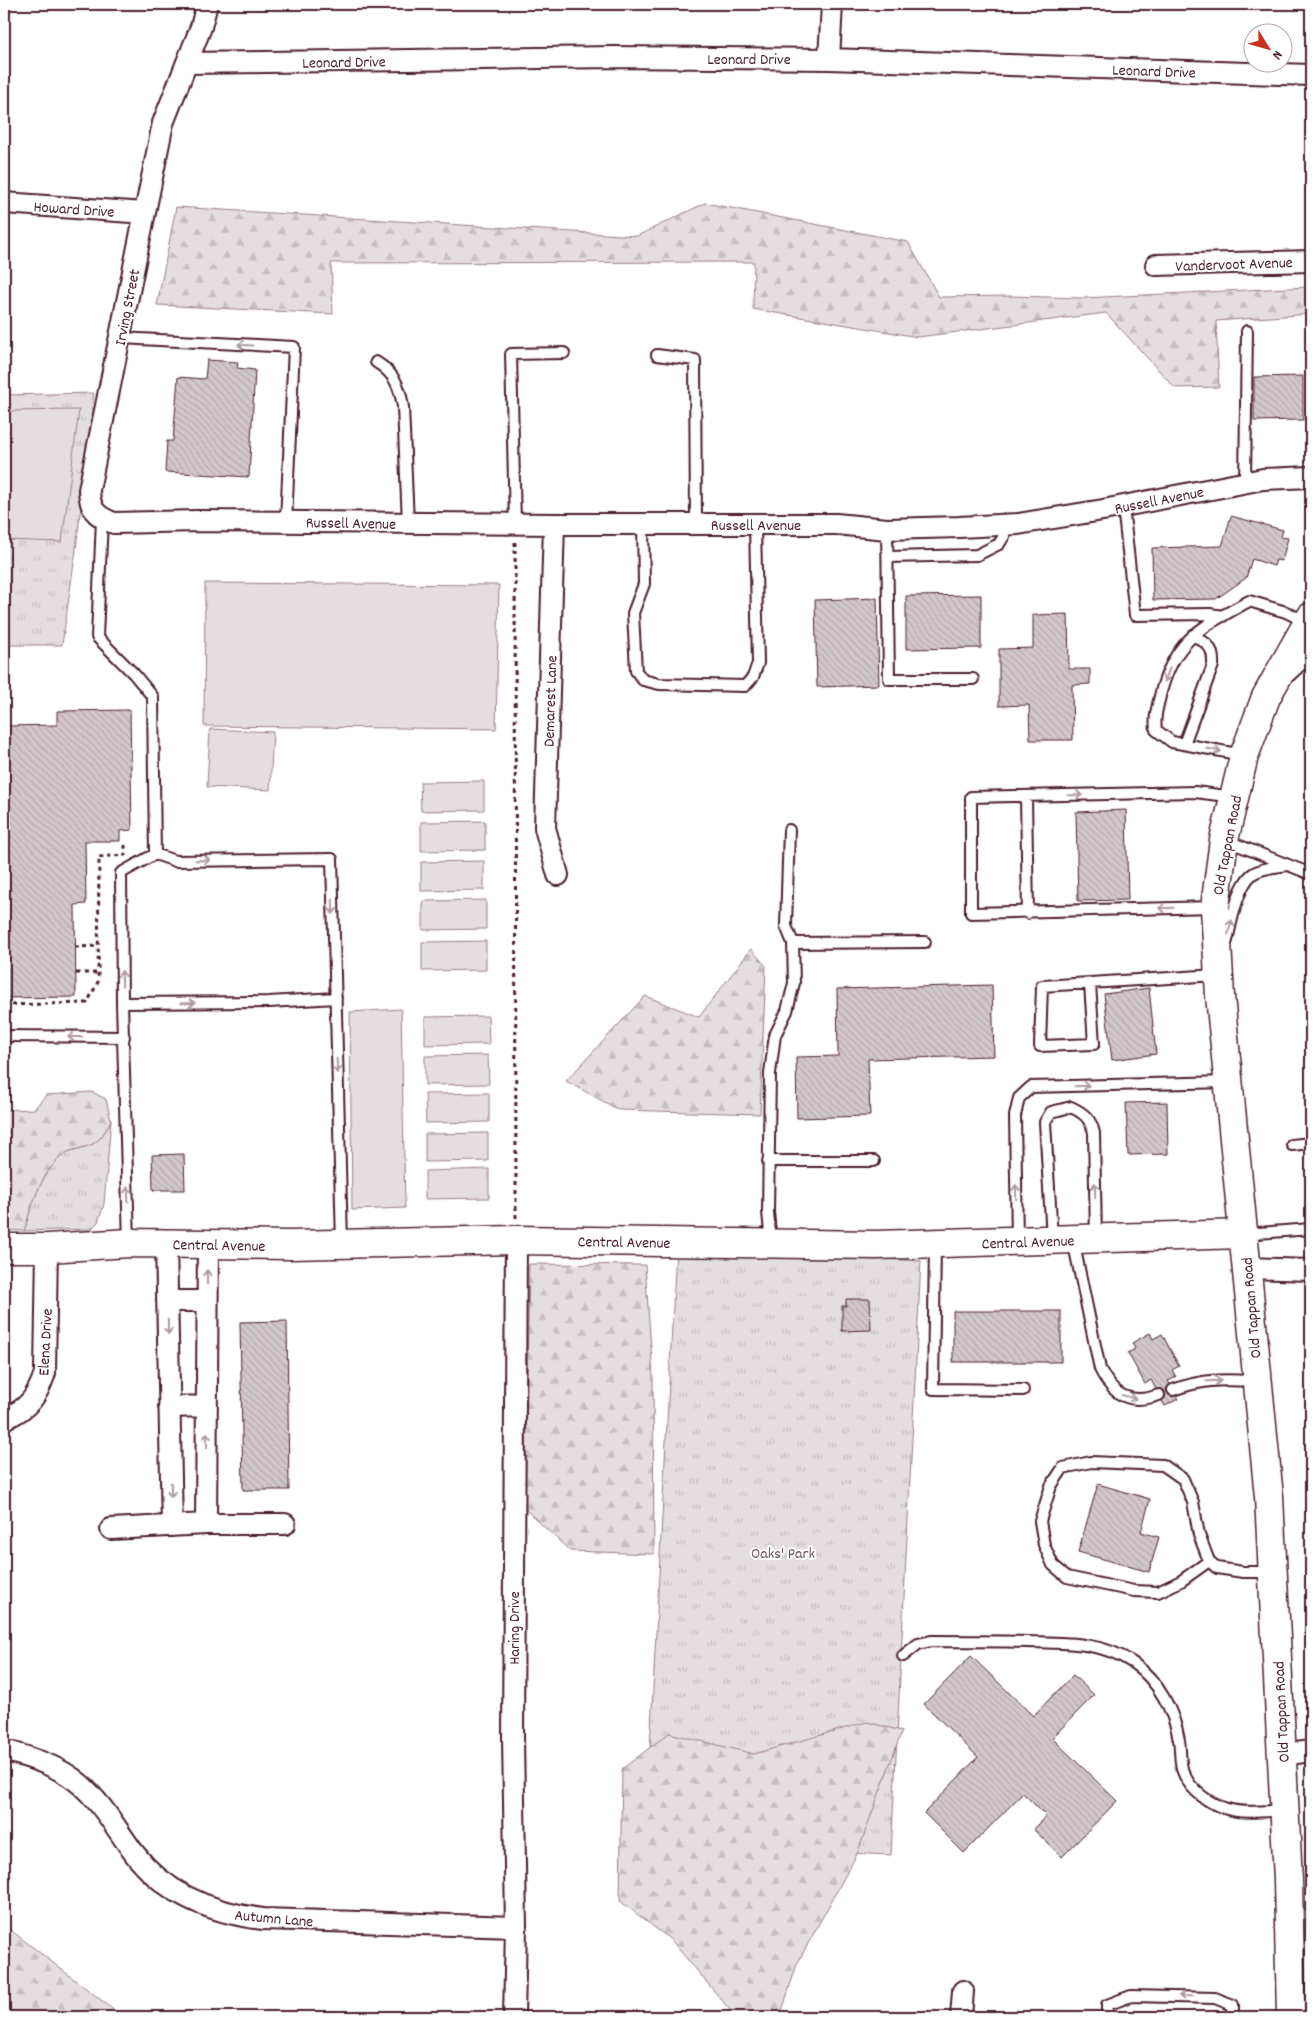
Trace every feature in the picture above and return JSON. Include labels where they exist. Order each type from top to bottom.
[{"type":"main road","name":"Old Tappan Road","points":[[1292,2017],[1285,1810],[1269,1497],[1228,1082],[1215,907],[1224,840],[1244,756],[1266,698],[1310,621]]},
{"type":"main road","name":"Central Avenue","points":[[4,1248],[47,1248],[129,1243],[342,1244],[516,1240],[876,1245],[1243,1234]]},
{"type":"street","name":"Irving Street","points":[[102,519],[90,502],[89,490],[163,122],[187,63],[207,4]]},
{"type":"street","points":[[829,59],[832,4]]},
{"type":"street","name":"Leonard Drive","points":[[187,63],[614,57],[829,59],[1311,75]]},
{"type":"street","name":"Howard Drive","points":[[4,203],[145,213]]},
{"type":"street","name":"Vandervoot Avenue","points":[[1156,265],[1311,261]]},
{"type":"street","name":"Russell Avenue","points":[[102,519],[114,522],[836,524],[887,528],[1005,524],[1123,506],[1245,482],[1311,477]]},
{"type":"street","name":"Demarest Lane","points":[[554,524],[545,828],[558,875]]},
{"type":"street","name":"Haring Drive","points":[[514,2017],[516,1927],[512,1738],[516,1240]]},
{"type":"street","points":[[166,1243],[172,1526]]},
{"type":"street","points":[[206,1524],[208,1244]]},
{"type":"street","name":"Elena Drive","points":[[4,1419],[24,1408],[34,1397],[38,1392],[45,1373],[47,1248]]},
{"type":"street","points":[[1246,1268],[1311,1270]]},
{"type":"street","points":[[167,1300],[207,1301]]},
{"type":"street","points":[[169,1407],[207,1406]]},
{"type":"street","points":[[111,1529],[206,1524],[285,1524]]},
{"type":"street","name":"Autumn Lane","points":[[4,1750],[36,1759],[61,1771],[80,1784],[97,1801],[135,1855],[155,1875],[180,1894],[208,1908],[235,1916],[262,1919],[516,1927]]},
{"type":"street","points":[[1282,1755],[1311,1751]]},
{"type":"street","points":[[960,2017],[963,1991]]},
{"type":"lane","points":[[1245,482],[1247,331]]},
{"type":"lane","points":[[120,338],[294,347],[286,522]]},
{"type":"lane","points":[[515,524],[511,354],[564,353]]},
{"type":"lane","points":[[657,355],[696,360],[696,525]]},
{"type":"lane","points":[[376,362],[386,368],[400,390],[403,407],[408,523]]},
{"type":"lane","points":[[1123,506],[1135,615],[1210,614],[1223,616]]},
{"type":"lane","points":[[102,519],[97,637],[134,674],[153,697],[155,854]]},
{"type":"lane","points":[[643,524],[644,584],[633,613],[636,671],[643,680],[659,684],[744,686],[753,678],[758,664],[755,524]]},
{"type":"lane","points":[[888,557],[977,555],[999,544],[1004,536],[1005,524]]},
{"type":"lane","points":[[887,528],[889,679],[973,678]]},
{"type":"lane","points":[[1244,756],[1172,742],[1156,730],[1154,718],[1164,681],[1176,654],[1193,635],[1249,602],[1310,621]]},
{"type":"lane","points":[[1184,744],[1213,664],[1214,654],[1210,644],[1193,635]]},
{"type":"lane","points":[[1266,698],[1301,665],[1311,660]]},
{"type":"lane","points":[[1215,907],[971,913],[971,797],[1195,792],[1235,797]]},
{"type":"lane","points":[[1026,796],[1028,913]]},
{"type":"lane","points":[[771,1244],[768,1212],[770,1074],[775,1035],[787,1011],[794,983],[794,943],[786,926],[789,830]]},
{"type":"lane","points":[[1224,840],[1311,874]]},
{"type":"lane","points":[[129,1243],[122,1003],[121,873],[155,854],[175,861],[332,858],[342,1244]]},
{"type":"lane","points":[[1090,984],[1094,1044],[1040,1046],[1042,986],[1219,974],[1236,904],[1243,886],[1253,874],[1266,868],[1288,865]]},
{"type":"lane","points":[[794,943],[925,942]]},
{"type":"lane","points":[[122,1003],[269,1002],[336,998]]},
{"type":"lane","points":[[4,1036],[124,1037]]},
{"type":"lane","points":[[1017,1241],[1015,1116],[1019,1098],[1031,1087],[1228,1082]]},
{"type":"lane","points":[[1073,1239],[1094,1134],[1092,1122],[1071,1106],[1051,1112],[1045,1122],[1073,1239],[1100,1369],[1114,1390],[1131,1399],[1141,1400],[1159,1395]]},
{"type":"lane","points":[[1292,1145],[1311,1143]]},
{"type":"lane","points":[[768,1161],[874,1161]]},
{"type":"lane","points":[[1243,1234],[1311,1229]]},
{"type":"lane","points":[[935,1244],[932,1389],[1022,1390]]},
{"type":"lane","points":[[1173,1390],[1193,1382],[1212,1380],[1257,1381]]},
{"type":"lane","points":[[1209,1561],[1180,1581],[1158,1592],[1134,1591],[1067,1577],[1053,1565],[1044,1545],[1040,1521],[1051,1486],[1063,1468],[1091,1462],[1163,1465],[1183,1479],[1193,1502],[1199,1536],[1209,1561],[1218,1568],[1243,1572],[1273,1572]]},
{"type":"lane","points":[[903,1656],[918,1644],[931,1641],[1082,1644],[1114,1652],[1134,1663],[1151,1680],[1162,1695],[1173,1717],[1179,1739],[1183,1773],[1194,1789],[1212,1803],[1229,1810],[1285,1810]]},
{"type":"lane","points":[[1106,2017],[1107,2005],[1131,1996],[1215,1998],[1233,2005],[1233,2017]]},
{"type":"path","points":[[515,524],[516,1240]]},
{"type":"path","points":[[4,1005],[87,1003],[98,982],[99,857],[125,855],[126,844]]},
{"type":"path","points":[[75,947],[98,946]]},
{"type":"path","points":[[76,973],[98,973]]},
{"type":"green space","points":[[705,203],[908,242],[939,297],[1012,296],[1083,298],[1308,287],[1311,314],[1216,321],[1219,387],[1175,388],[1106,313],[918,337],[753,309],[754,262],[331,263],[333,314],[157,305],[176,207],[637,236]]},
{"type":"green space","points":[[94,393],[76,549],[62,645],[4,645],[4,395]]},
{"type":"green space","points":[[79,410],[62,542],[4,540],[4,411]]},
{"type":"green space","points":[[205,583],[499,585],[496,729],[204,726]]},
{"type":"green space","points":[[210,729],[273,732],[270,790],[207,787]]},
{"type":"green space","points":[[484,781],[484,810],[421,811],[420,782]]},
{"type":"green space","points":[[485,821],[485,850],[421,851],[421,822]]},
{"type":"green space","points":[[484,861],[484,890],[421,891],[421,862]]},
{"type":"green space","points":[[486,900],[486,929],[423,930],[423,901]]},
{"type":"green space","points":[[486,941],[486,970],[422,971],[422,942]]},
{"type":"green space","points":[[751,949],[766,966],[760,1114],[619,1110],[566,1081],[645,996],[699,1017]]},
{"type":"green space","points":[[401,1009],[405,1208],[352,1210],[350,1012]]},
{"type":"green space","points":[[488,1016],[489,1044],[425,1045],[425,1017]]},
{"type":"green space","points":[[488,1055],[489,1084],[425,1085],[425,1056]]},
{"type":"green space","points":[[92,1092],[106,1099],[111,1120],[105,1131],[96,1142],[69,1151],[57,1160],[39,1188],[24,1231],[4,1230],[4,1110],[34,1109],[46,1095]]},
{"type":"green space","points":[[489,1093],[489,1122],[426,1123],[425,1094]]},
{"type":"green space","points":[[111,1120],[104,1204],[98,1222],[91,1229],[24,1231],[39,1188],[57,1160],[68,1152],[96,1142],[103,1135]]},
{"type":"green space","points":[[488,1133],[488,1161],[425,1162],[425,1134]]},
{"type":"green space","points":[[489,1169],[489,1198],[425,1199],[425,1171]]},
{"type":"green space","name":"Oaks' Park","points":[[676,1249],[921,1261],[891,1855],[645,1843]]},
{"type":"green space","points":[[529,1264],[645,1265],[653,1376],[654,1554],[570,1551],[525,1509]]},
{"type":"green space","points":[[867,1722],[902,1731],[857,1854],[797,1964],[780,2017],[730,2017],[731,2011],[671,1940],[620,1901],[622,1769],[669,1733],[754,1754]]},
{"type":"green space","points":[[4,1925],[123,2017],[4,2017]]},
{"type":"building","points":[[207,360],[238,362],[237,368],[255,370],[249,477],[165,472],[167,441],[173,441],[178,377],[205,379]]},
{"type":"building","points":[[1303,376],[1303,420],[1254,421],[1254,377]]},
{"type":"building","points":[[1231,516],[1283,530],[1281,537],[1288,538],[1282,561],[1276,560],[1274,566],[1252,559],[1246,578],[1216,599],[1153,600],[1152,548],[1222,546]]},
{"type":"building","points":[[981,595],[981,648],[906,649],[906,596]]},
{"type":"building","points":[[877,598],[879,685],[817,687],[815,600]]},
{"type":"building","points":[[1068,614],[1069,669],[1090,669],[1090,684],[1072,685],[1073,740],[1030,740],[1029,705],[999,706],[999,649],[1033,648],[1033,615]]},
{"type":"building","points":[[130,710],[132,830],[120,831],[120,841],[85,841],[86,904],[75,905],[76,997],[4,998],[4,726],[57,725],[57,711]]},
{"type":"building","points":[[1126,810],[1128,900],[1078,901],[1076,812]]},
{"type":"building","points":[[992,985],[994,1056],[868,1059],[870,1116],[797,1118],[796,1057],[838,1056],[837,989]]},
{"type":"building","points":[[1149,988],[1156,1054],[1112,1060],[1104,994]]},
{"type":"building","points":[[1167,1102],[1168,1154],[1128,1155],[1126,1103]]},
{"type":"building","points":[[184,1154],[185,1190],[153,1190],[152,1155]]},
{"type":"building","points":[[846,1299],[870,1299],[871,1330],[842,1331],[842,1306],[846,1306]]},
{"type":"building","points":[[953,1311],[1061,1311],[1061,1362],[953,1362]]},
{"type":"building","points":[[287,1321],[289,1490],[243,1490],[240,1322]]},
{"type":"building","points":[[1150,1333],[1153,1339],[1162,1334],[1179,1366],[1172,1370],[1176,1377],[1168,1381],[1170,1384],[1166,1389],[1169,1395],[1176,1396],[1178,1399],[1165,1406],[1162,1401],[1166,1396],[1164,1390],[1156,1389],[1151,1380],[1145,1384],[1128,1353],[1135,1349],[1132,1343]]},
{"type":"building","points":[[1098,1484],[1150,1499],[1141,1532],[1159,1537],[1149,1572],[1078,1552]]},
{"type":"building","points":[[971,1656],[1033,1716],[1073,1675],[1094,1695],[1052,1738],[1117,1801],[1062,1857],[1033,1829],[1046,1816],[1023,1793],[964,1853],[924,1813],[978,1757],[924,1704]]}]
